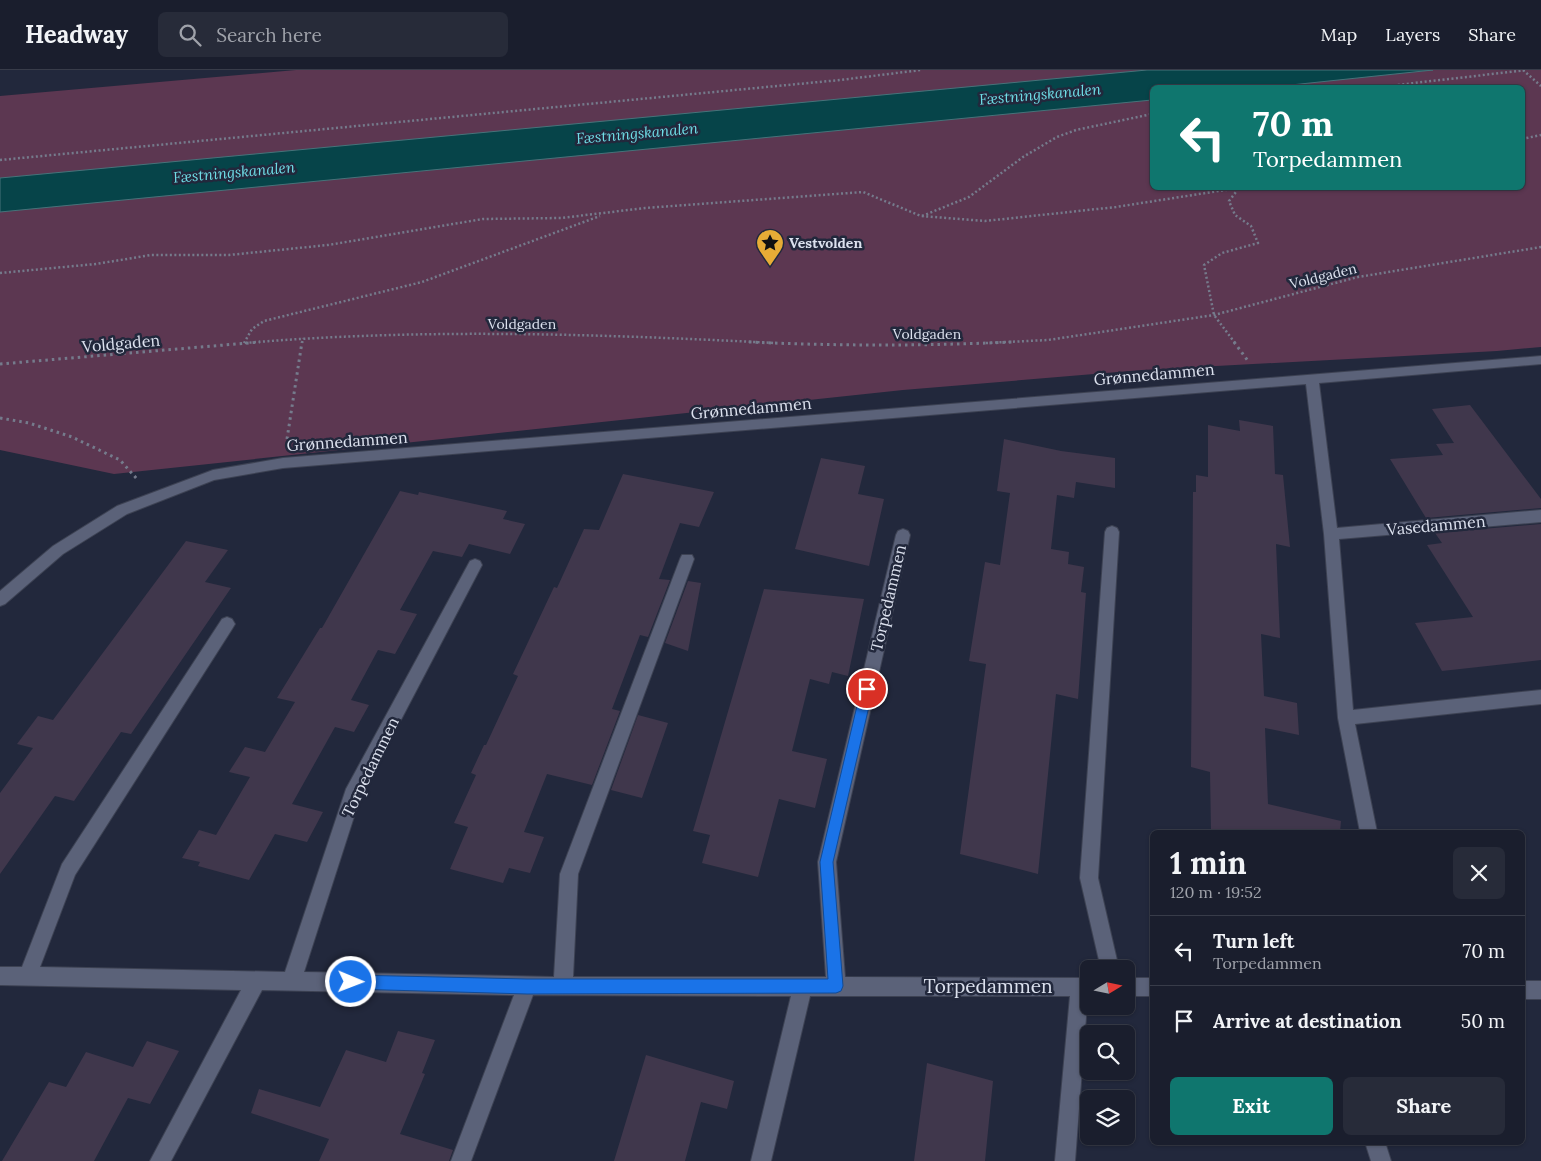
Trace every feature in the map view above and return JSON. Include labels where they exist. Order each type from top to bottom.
[{"type":"street","name":"Grønnedammen","points":[[0,600],[58,550],[122,510],[213,475],[283,463],[1541,360]]},
{"type":"street","points":[[1312,378],[1331,534],[1346,718],[1369,830]]},
{"type":"street","name":"Vasedammen","points":[[1331,534],[1541,516]]},
{"type":"street","points":[[1108,960],[1089,878],[1112,532]]},
{"type":"street","name":"Torpedammen","points":[[836,986],[827,862],[903,534]]},
{"type":"street","points":[[563,985],[569,874],[687,559]]},
{"type":"street","name":"Torpedammen","points":[[292,980],[352,795],[475,565]]},
{"type":"street","points":[[28,975],[68,870],[227,624]]},
{"type":"street","points":[[1346,718],[1541,697]]},
{"type":"street","name":"Torpedammen","points":[[0,976],[292,980],[527,986],[1080,987]]},
{"type":"street","points":[[160,1161],[257,980]]},
{"type":"street","points":[[461,1161],[527,986]]},
{"type":"street","points":[[761,1161],[803,987]]},
{"type":"street","points":[[1135,987],[1150,988]]},
{"type":"street","points":[[1525,990],[1541,990]]},
{"type":"street","name":"Torpedammen","points":[[1066,1161],[1082,1015]]},
{"type":"street","points":[[1376,1145],[1381,1161]]},
{"type":"path","points":[[0,160],[840,80],[921,70]]},
{"type":"path","points":[[1523,70],[1541,86]]},
{"type":"path","points":[[1396,85],[1527,70]]},
{"type":"path","points":[[922,216],[969,196],[1023,156],[1057,137],[1076,130],[1150,114]]},
{"type":"path","points":[[1525,139],[1541,136]]},
{"type":"path","points":[[0,273],[96,264],[151,255],[229,255],[328,245],[483,219],[605,214],[645,208],[863,192],[922,216],[984,221],[1116,207],[1226,190]]},
{"type":"path","points":[[1237,190],[1229,201],[1235,215],[1251,226],[1258,243],[1230,249],[1211,258],[1204,265],[1214,315],[1263,382]]},
{"type":"path","points":[[243,343],[252,329],[264,321],[422,282],[605,214]]},
{"type":"path","name":"Voldgaden","points":[[0,364],[303,338],[408,333],[609,335],[796,344],[965,344],[1048,340],[1214,315],[1358,277],[1541,247]]},
{"type":"path","points":[[283,463],[303,338]]},
{"type":"path","points":[[0,418],[29,423],[72,437],[120,460],[154,498]]},
{"type":"shaded area","name":"Vestvolden","points":[[296,70],[1541,70],[1541,347],[1142,370],[903,390],[114,474],[0,450],[0,96]]},
{"type":"water","name":"Fæstningskanalen","points":[[1147,70],[1433,70],[1291,85],[1150,85],[1150,100],[0,212],[0,178]]},
{"type":"building","points":[[1470,405],[1541,499],[1541,508],[1426,518],[1390,459],[1443,455],[1436,444],[1454,443],[1432,409]]},
{"type":"building","points":[[1239,420],[1273,426],[1275,474],[1283,475],[1290,547],[1276,544],[1280,638],[1261,634],[1264,696],[1297,703],[1299,735],[1265,728],[1268,804],[1341,821],[1340,830],[1211,830],[1210,772],[1191,767],[1193,492],[1196,492],[1196,475],[1208,477],[1208,425],[1240,431]]},
{"type":"building","points":[[1004,439],[1061,451],[1115,458],[1115,488],[1076,482],[1074,498],[1057,495],[1051,549],[1069,552],[1068,564],[1084,567],[1081,592],[1086,593],[1078,699],[1056,694],[1038,874],[960,854],[986,664],[969,661],[985,562],[1000,565],[1010,493],[997,491]]},
{"type":"building","points":[[821,458],[865,466],[858,494],[884,499],[869,566],[795,549]]},
{"type":"building","points":[[623,474],[714,492],[699,527],[680,523],[659,579],[670,580],[648,637],[640,635],[612,709],[620,711],[592,785],[547,774],[524,832],[544,837],[530,873],[509,868],[503,883],[450,869],[468,827],[454,823],[476,775],[471,773],[518,676],[513,674],[554,587],[557,588],[584,529],[599,530]]},
{"type":"building","points":[[400,491],[418,495],[419,492],[507,511],[503,519],[525,524],[510,554],[469,544],[462,557],[433,551],[400,610],[417,614],[395,654],[378,650],[351,700],[369,705],[354,732],[335,727],[292,804],[323,812],[307,842],[275,834],[249,880],[198,866],[200,862],[182,858],[199,830],[216,835],[250,777],[229,772],[245,747],[265,752],[295,702],[277,698],[320,628],[322,628]]},
{"type":"building","points":[[1541,524],[1541,660],[1442,671],[1415,623],[1473,617],[1427,545],[1442,543],[1435,533]]},
{"type":"building","points":[[186,541],[228,550],[205,582],[231,588],[131,734],[121,732],[74,801],[55,796],[0,874],[0,793],[33,748],[17,744],[38,716],[53,720]]},
{"type":"building","points":[[688,581],[701,583],[688,651],[665,643]]},
{"type":"building","points":[[764,589],[864,599],[848,676],[832,672],[829,684],[810,679],[792,751],[827,759],[815,808],[779,799],[758,877],[702,863],[710,835],[693,831]]},
{"type":"building","points":[[638,715],[668,723],[642,798],[611,790]]},
{"type":"building","points":[[398,1031],[435,1040],[422,1073],[425,1074],[400,1134],[453,1150],[449,1161],[319,1161],[329,1139],[251,1113],[259,1089],[320,1107],[346,1050],[386,1062]]},
{"type":"building","points":[[147,1041],[179,1051],[150,1104],[128,1098],[94,1161],[2,1161],[49,1082],[66,1087],[86,1052],[133,1067]]},
{"type":"building","points":[[646,1055],[734,1081],[727,1109],[701,1102],[685,1161],[614,1161]]},
{"type":"building","points":[[927,1063],[993,1081],[985,1161],[914,1161]]},
{"type":"place","name":"Vestvolden","points":[[770,267]]},
{"type":"route","points":[[351,982],[527,986],[836,986],[827,862],[867,689]]}]
